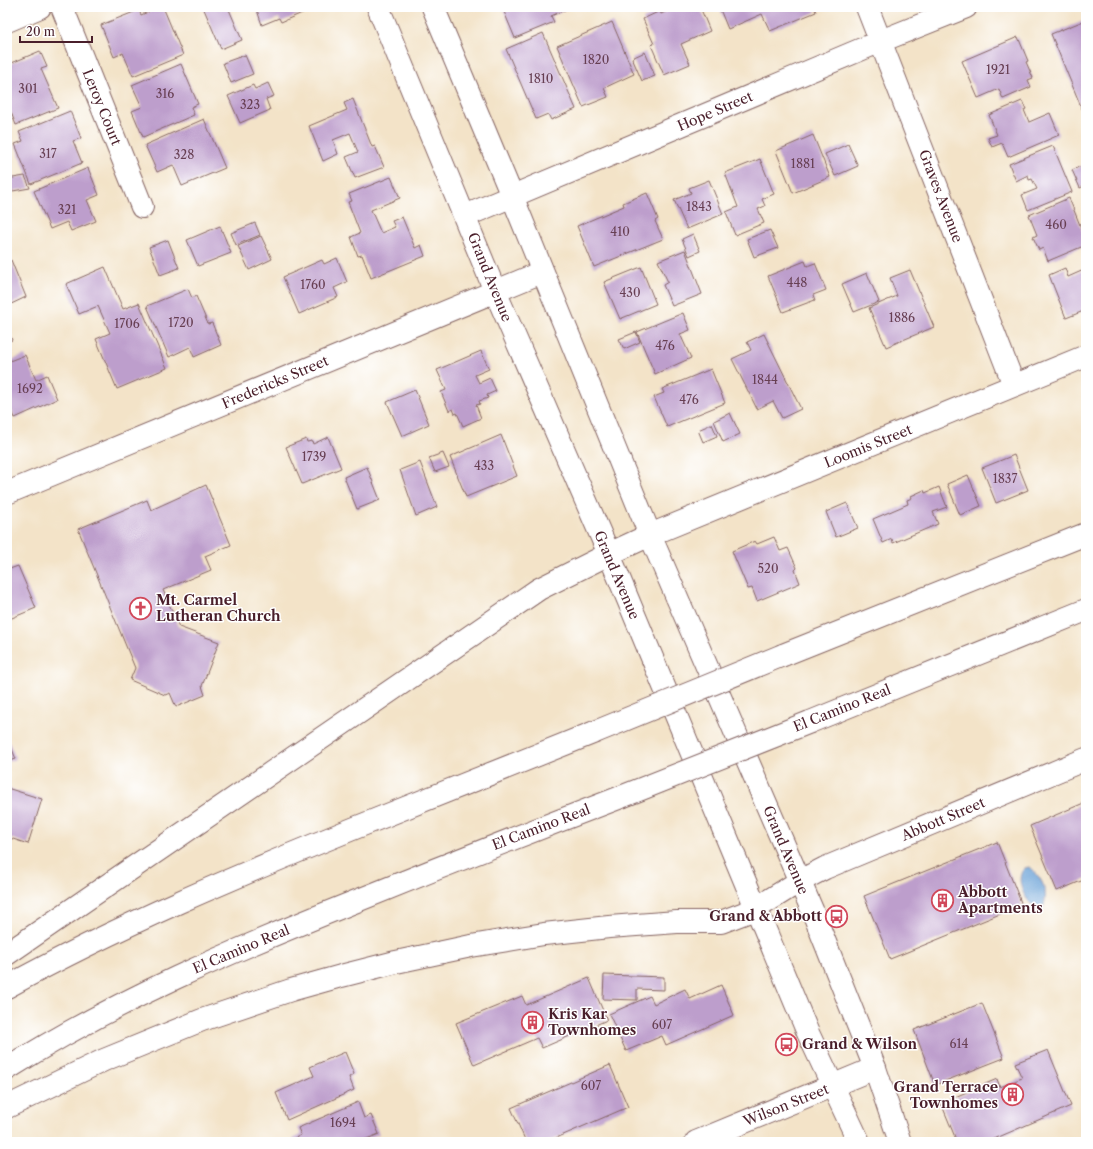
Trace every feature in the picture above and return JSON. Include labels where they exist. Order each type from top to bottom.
[{"type":"main road","points":[[7,21],[40,7]]},
{"type":"main road","name":"Leroy Court","points":[[62,7],[142,208]]},
{"type":"main road","name":"Grand Avenue","points":[[378,7],[495,291],[609,554],[808,1033],[860,1142]]},
{"type":"main road","name":"Grand Avenue","points":[[433,7],[512,196],[650,535],[800,881],[875,1068],[900,1142]]},
{"type":"main road","name":"Graves Avenue","points":[[867,7],[1014,385]]},
{"type":"main road","name":"Hope Street","points":[[464,216],[881,41],[966,7]]},
{"type":"main road","name":"Fredericks Street","points":[[7,493],[542,272]]},
{"type":"main road","name":"Loomis Street","points":[[7,954],[539,589],[650,535],[1086,356]]},
{"type":"main road","points":[[7,987],[135,921],[255,868],[1086,534]]},
{"type":"main road","name":"El Camino Real","points":[[7,1069],[40,1048],[103,1014],[176,977],[258,940],[484,849],[810,722],[1086,610]]},
{"type":"main road","name":"Abbott Street","points":[[7,1107],[98,1063],[202,1020],[290,990],[396,962],[471,946],[544,934],[677,922],[721,922],[756,909],[800,881],[825,868],[1086,759]]},
{"type":"main road","name":"Wilson Street","points":[[696,1142],[875,1068]]},
{"type":"water","points":[[1029,867],[1038,876],[1044,886],[1045,902],[1043,908],[1040,910],[1033,906],[1025,897],[1020,884],[1022,871]]},
{"type":"building","points":[[163,7],[183,55],[133,76],[123,53],[114,57],[101,25],[139,10],[141,15]]},
{"type":"building","points":[[203,7],[228,7],[242,40],[221,49]]},
{"type":"building","points":[[265,7],[314,8],[281,22],[279,18],[262,25],[257,10]]},
{"type":"building","points":[[502,7],[564,7],[565,10],[551,16],[554,22],[515,38]]},
{"type":"building","points":[[676,7],[700,7],[710,31],[681,44],[690,64],[664,75],[651,45],[654,44],[643,19],[660,11],[661,14]]},
{"type":"building","points":[[719,7],[814,7],[816,12],[770,31],[762,14],[728,29]]},
{"type":"building","points":[[1086,20],[1086,67],[1083,68],[1086,75],[1086,107],[1082,109],[1051,34]]},
{"type":"building","points":[[612,22],[634,74],[604,88],[608,97],[583,107],[557,46]]},
{"type":"building","points":[[543,33],[576,109],[551,120],[548,114],[536,119],[506,49]]},
{"type":"building","points":[[1018,37],[1033,78],[1028,80],[1031,87],[1003,99],[999,89],[978,98],[962,61]]},
{"type":"building","points":[[40,51],[47,67],[41,69],[58,108],[16,125],[10,110],[7,111],[7,65]]},
{"type":"building","points":[[645,52],[655,76],[642,81],[632,58]]},
{"type":"building","points":[[245,55],[253,74],[231,83],[223,63]]},
{"type":"building","points":[[181,64],[198,104],[191,107],[194,115],[143,137],[132,111],[142,107],[132,85]]},
{"type":"building","points":[[268,83],[274,96],[266,99],[270,110],[240,123],[228,96],[253,85],[255,89]]},
{"type":"building","points":[[353,99],[372,147],[375,146],[384,167],[355,178],[346,157],[358,152],[350,133],[333,140],[338,154],[323,161],[309,126],[347,110],[344,103]]},
{"type":"building","points":[[1022,101],[1026,109],[1024,110],[1029,122],[1050,113],[1059,135],[1008,157],[1002,143],[992,147],[988,138],[997,135],[989,115]]},
{"type":"building","points":[[70,111],[81,138],[73,141],[82,163],[31,184],[15,144],[23,141],[19,132]]},
{"type":"building","points":[[204,119],[225,168],[182,186],[173,165],[157,172],[145,145]]},
{"type":"building","points":[[813,135],[830,177],[793,193],[776,151]]},
{"type":"building","points":[[848,144],[858,166],[835,176],[825,154]]},
{"type":"building","points":[[1053,146],[1072,192],[1028,210],[1022,195],[1037,189],[1032,179],[1029,180],[1028,175],[1016,181],[1009,164]]},
{"type":"building","points":[[760,159],[774,194],[762,199],[765,206],[758,209],[764,223],[735,235],[726,212],[738,207],[725,173]]},
{"type":"building","points":[[1086,164],[1086,185],[1080,188],[1072,170]]},
{"type":"building","points":[[88,168],[99,195],[87,200],[96,221],[71,231],[67,222],[50,229],[34,191]]},
{"type":"building","points":[[25,176],[30,188],[7,192],[7,179]]},
{"type":"building","points":[[391,177],[400,198],[371,210],[381,233],[395,227],[392,221],[402,217],[415,248],[421,245],[425,256],[371,278],[362,255],[358,256],[351,237],[360,233],[348,202],[352,201],[349,194]]},
{"type":"building","points":[[709,180],[723,214],[687,229],[674,200],[691,193],[689,188]]},
{"type":"building","points":[[647,193],[658,219],[655,221],[663,239],[594,267],[577,226],[624,206],[623,203]]},
{"type":"building","points":[[1069,198],[1086,240],[1086,245],[1048,261],[1043,248],[1039,250],[1033,237],[1037,235],[1029,215]]},
{"type":"building","points":[[255,223],[260,235],[236,245],[231,233]]},
{"type":"building","points":[[220,226],[231,253],[198,266],[187,240]]},
{"type":"building","points":[[770,230],[778,248],[754,257],[747,239]]},
{"type":"building","points":[[693,234],[700,251],[689,256],[682,239]]},
{"type":"building","points":[[261,236],[272,259],[249,270],[238,246]]},
{"type":"building","points":[[168,240],[179,268],[160,275],[149,247]]},
{"type":"building","points":[[685,250],[702,294],[672,306],[663,285],[668,282],[658,261]]},
{"type":"building","points":[[337,258],[347,282],[334,288],[338,297],[299,314],[283,277],[322,260],[324,264]]},
{"type":"building","points":[[11,260],[26,297],[7,306],[7,262]]},
{"type":"building","points":[[805,261],[807,266],[815,263],[826,290],[813,295],[815,300],[783,312],[768,276]]},
{"type":"building","points":[[105,267],[123,309],[139,303],[167,368],[117,389],[96,339],[110,333],[98,306],[79,314],[66,284]]},
{"type":"building","points":[[641,267],[656,304],[620,319],[604,282]]},
{"type":"building","points":[[1065,268],[1068,277],[1086,269],[1086,310],[1066,318],[1049,275]]},
{"type":"building","points":[[910,270],[934,327],[886,347],[869,308],[897,296],[890,278]]},
{"type":"building","points":[[867,273],[879,302],[854,312],[842,284]]},
{"type":"building","points":[[188,289],[192,298],[196,296],[208,324],[212,323],[221,345],[194,357],[190,347],[169,357],[147,306]]},
{"type":"building","points":[[683,313],[690,330],[680,334],[691,358],[655,374],[637,332]]},
{"type":"building","points":[[7,328],[12,340],[7,342]]},
{"type":"building","points":[[636,332],[640,342],[624,349],[619,339]]},
{"type":"building","points":[[764,334],[801,409],[782,418],[773,401],[757,409],[732,359],[751,350],[747,342]]},
{"type":"building","points":[[481,351],[489,369],[475,375],[479,383],[490,378],[496,391],[487,395],[488,398],[479,401],[480,404],[476,405],[481,418],[463,426],[457,413],[455,414],[453,409],[449,411],[441,392],[446,390],[437,370]]},
{"type":"building","points":[[25,355],[36,380],[47,375],[57,399],[15,418],[7,399],[7,362]]},
{"type":"building","points":[[711,369],[725,403],[667,427],[654,397],[664,393],[662,389]]},
{"type":"building","points":[[415,390],[429,424],[402,436],[387,402]]},
{"type":"building","points":[[730,413],[740,434],[723,442],[714,421]]},
{"type":"building","points":[[712,424],[717,436],[703,442],[698,430]]},
{"type":"building","points":[[501,435],[517,476],[466,497],[450,457]]},
{"type":"building","points":[[328,437],[341,468],[302,484],[286,447],[306,439],[307,442],[312,441],[313,444]]},
{"type":"building","points":[[443,453],[449,467],[435,472],[429,458]]},
{"type":"building","points":[[1014,455],[1028,490],[996,503],[982,468]]},
{"type":"building","points":[[420,462],[437,507],[416,516],[400,470]]},
{"type":"building","points":[[367,467],[380,500],[357,509],[344,477]]},
{"type":"building","points":[[968,475],[981,506],[960,515],[947,484]]},
{"type":"building","name":"Mt. Carmel Lutheran Church","points":[[206,485],[231,545],[205,556],[211,570],[163,590],[179,627],[219,642],[202,686],[205,695],[176,707],[170,693],[165,695],[130,680],[135,668],[78,529],[147,500],[151,510]]},
{"type":"building","points":[[939,487],[947,507],[933,512],[938,524],[893,543],[892,539],[883,543],[873,519],[908,504],[907,500],[912,498],[911,496],[924,490],[925,493]]},
{"type":"building","points":[[847,503],[858,528],[836,537],[826,512]]},
{"type":"building","points":[[774,537],[780,551],[788,548],[797,568],[795,570],[800,583],[757,601],[752,588],[748,589],[732,551],[755,541],[757,544]]},
{"type":"building","points":[[18,566],[36,608],[7,620],[7,570]]},
{"type":"building","points":[[7,737],[16,759],[7,762]]},
{"type":"building","points":[[7,788],[42,799],[28,844],[7,837]]},
{"type":"building","name":"Abbott Apartments","points":[[1086,802],[1086,879],[1057,891],[1030,826]]},
{"type":"building","name":"Abbott Apartments","points":[[997,842],[1022,905],[890,959],[864,896]]},
{"type":"building","name":"Kris Kar Townhomes","points":[[604,975],[664,977],[664,990],[637,989],[637,1000],[603,999]]},
{"type":"building","name":"Kris Kar Townhomes","points":[[589,978],[607,1020],[542,1048],[537,1038],[474,1065],[456,1023],[522,996],[526,1005]]},
{"type":"building","name":"Kris Kar Townhomes","points":[[721,985],[734,1015],[666,1045],[662,1036],[626,1051],[609,1014],[650,996],[654,1004],[685,989],[690,999]]},
{"type":"building","name":"Grand Terrace Townhomes","points":[[982,1003],[1004,1058],[935,1085],[914,1030]]},
{"type":"building","name":"Grand Terrace Townhomes","points":[[1048,1050],[1071,1106],[987,1142],[957,1142],[941,1103],[997,1079],[1000,1087],[1022,1078],[1015,1063]]},
{"type":"building","points":[[345,1052],[354,1074],[349,1077],[354,1090],[287,1120],[276,1093],[314,1076],[310,1067]]},
{"type":"building","name":"Kris Kar Townhomes","points":[[610,1065],[628,1107],[547,1142],[526,1142],[511,1108]]},
{"type":"building","points":[[358,1102],[364,1118],[371,1115],[379,1134],[359,1142],[294,1142],[293,1139],[301,1135],[298,1128]]},
{"type":"place","name":"Mt. Carmel Lutheran Church","points":[[141,608]]},
{"type":"place","name":"Abbott Apartments","points":[[943,900]]},
{"type":"place","name":"Grand & Abbott","points":[[837,916]]},
{"type":"place","name":"Kris Kar Townhomes","points":[[532,1022]]},
{"type":"place","name":"Grand & Wilson","points":[[787,1044]]},
{"type":"place","name":"Grand Terrace Townhomes","points":[[1013,1095]]}]
